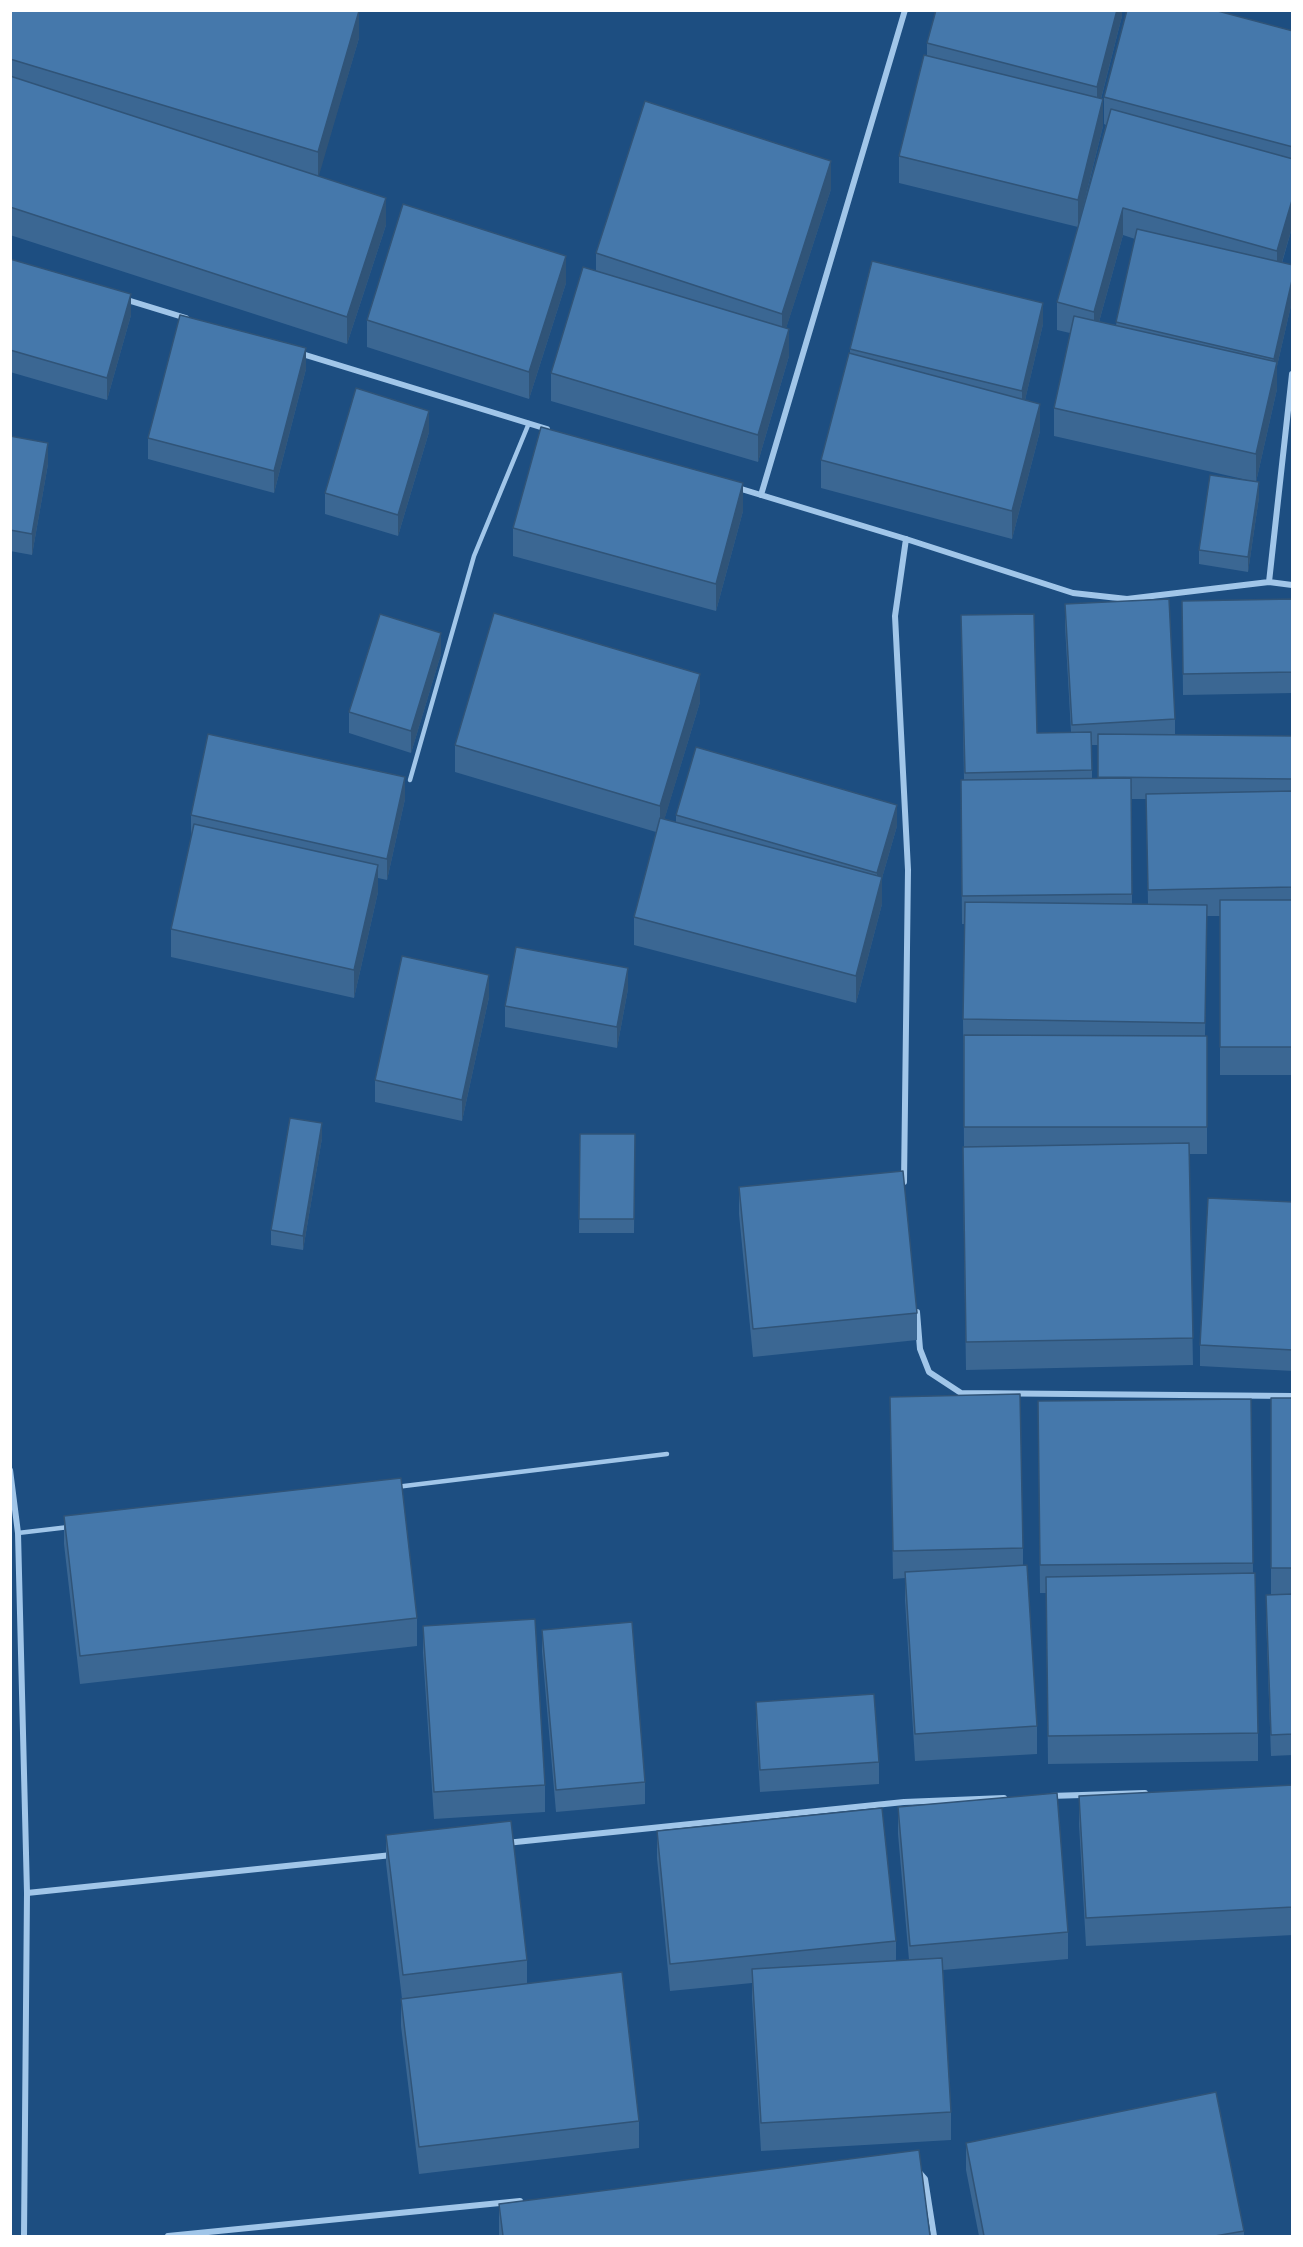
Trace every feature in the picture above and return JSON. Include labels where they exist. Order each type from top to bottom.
[{"type":"street","points":[[761,495],[905,10]]},
{"type":"street","points":[[112,295],[191,320]]},
{"type":"street","points":[[292,351],[551,430]]},
{"type":"street","points":[[1269,582],[1293,374]]},
{"type":"street","points":[[728,485],[906,538],[1072,593],[1127,599],[1269,582],[1293,585]]},
{"type":"street","points":[[904,1190],[908,870],[895,616],[906,538]]},
{"type":"street","points":[[916,1304],[920,1349],[929,1372],[961,1393],[1293,1396]]},
{"type":"street","points":[[10,1470],[18,1533],[27,1893],[24,2236]]},
{"type":"street","points":[[1046,1796],[1151,1792]]},
{"type":"street","points":[[501,1843],[904,1802],[1010,1798]]},
{"type":"street","points":[[27,1893],[394,1854]]},
{"type":"street","points":[[914,2165],[926,2179],[934,2236]]},
{"type":"street","points":[[168,2236],[522,2201]]},
{"type":"lane","points":[[410,780],[474,556],[529,423]]},
{"type":"lane","points":[[384,1489],[667,1454]]},
{"type":"lane","points":[[18,1533],[77,1526]]},
{"type":"building","points":[[10,10],[359,11],[318,152],[10,59]]},
{"type":"building","points":[[936,10],[1117,10],[1097,87],[927,43]]},
{"type":"building","points":[[1127,10],[1214,10],[1293,31],[1293,147],[1104,97]]},
{"type":"building","points":[[924,55],[1103,99],[1078,200],[899,156]]},
{"type":"building","points":[[10,76],[386,198],[347,317],[10,207]]},
{"type":"building","points":[[645,101],[831,161],[782,314],[596,253]]},
{"type":"building","points":[[1111,109],[1293,159],[1293,197],[1277,251],[1123,208],[1094,312],[1057,302]]},
{"type":"building","points":[[403,204],[566,256],[529,372],[367,320]]},
{"type":"building","points":[[1137,229],[1293,265],[1293,276],[1274,359],[1116,322]]},
{"type":"building","points":[[10,259],[131,294],[107,378],[10,350]]},
{"type":"building","points":[[872,261],[1043,303],[1022,391],[850,349]]},
{"type":"building","points":[[583,267],[789,329],[758,435],[551,373]]},
{"type":"building","points":[[180,315],[306,348],[274,471],[148,438]]},
{"type":"building","points":[[1074,316],[1277,362],[1256,454],[1054,408]]},
{"type":"building","points":[[849,353],[1040,404],[1012,511],[821,460]]},
{"type":"building","points":[[356,388],[429,411],[398,515],[325,493]]},
{"type":"building","points":[[541,427],[743,483],[716,584],[513,528]]},
{"type":"building","points":[[10,436],[48,443],[32,534],[10,530]]},
{"type":"building","points":[[1210,475],[1259,482],[1248,557],[1199,550]]},
{"type":"building","points":[[1169,599],[1175,719],[1072,725],[1065,604]]},
{"type":"building","points":[[1293,599],[1293,672],[1183,674],[1182,601]]},
{"type":"building","points":[[494,613],[700,674],[660,806],[455,745]]},
{"type":"building","points":[[380,614],[441,633],[411,731],[349,712]]},
{"type":"building","points":[[1034,614],[1037,733],[1091,732],[1092,770],[965,773],[961,615]]},
{"type":"building","points":[[208,734],[405,777],[387,859],[191,815]]},
{"type":"building","points":[[1098,734],[1293,736],[1293,779],[1098,777]]},
{"type":"building","points":[[696,747],[897,805],[877,873],[676,815]]},
{"type":"building","points":[[1131,778],[1132,894],[962,896],[961,780]]},
{"type":"building","points":[[1293,791],[1293,887],[1148,890],[1146,794]]},
{"type":"building","points":[[660,818],[882,877],[856,976],[634,917]]},
{"type":"building","points":[[194,824],[378,865],[354,970],[171,929]]},
{"type":"building","points":[[1220,900],[1293,900],[1293,1047],[1220,1047]]},
{"type":"building","points":[[965,902],[1207,905],[1205,1023],[963,1019]]},
{"type":"building","points":[[516,947],[628,968],[617,1027],[505,1006]]},
{"type":"building","points":[[402,956],[489,975],[462,1100],[375,1080]]},
{"type":"building","points":[[964,1035],[1207,1036],[1207,1127],[964,1127]]},
{"type":"building","points":[[290,1118],[322,1123],[303,1236],[271,1230]]},
{"type":"building","points":[[580,1134],[635,1134],[634,1219],[579,1219]]},
{"type":"building","points":[[1189,1143],[1193,1338],[966,1342],[963,1147]]},
{"type":"building","points":[[903,1171],[917,1313],[753,1329],[739,1187]]},
{"type":"building","points":[[1208,1198],[1293,1202],[1293,1350],[1200,1345]]},
{"type":"building","points":[[1020,1394],[1023,1548],[893,1551],[890,1397]]},
{"type":"building","points":[[1271,1398],[1293,1398],[1293,1568],[1271,1568]]},
{"type":"building","points":[[1251,1399],[1253,1563],[1040,1565],[1038,1401]]},
{"type":"building","points":[[401,1478],[417,1618],[80,1656],[64,1516]]},
{"type":"building","points":[[1027,1565],[1037,1726],[915,1734],[905,1572]]},
{"type":"building","points":[[1255,1573],[1258,1733],[1048,1736],[1046,1577]]},
{"type":"building","points":[[1293,1594],[1293,1734],[1271,1735],[1266,1595]]},
{"type":"building","points":[[535,1619],[545,1785],[434,1792],[423,1626]]},
{"type":"building","points":[[632,1622],[645,1782],[556,1790],[542,1630]]},
{"type":"building","points":[[874,1694],[879,1762],[760,1770],[756,1702]]},
{"type":"building","points":[[1293,1785],[1293,1907],[1086,1918],[1079,1796]]},
{"type":"building","points":[[1057,1793],[1068,1932],[910,1946],[898,1807]]},
{"type":"building","points":[[882,1808],[896,1941],[670,1964],[657,1831]]},
{"type":"building","points":[[511,1821],[527,1960],[403,1975],[386,1835]]},
{"type":"building","points":[[942,1958],[951,2112],[761,2123],[752,1969]]},
{"type":"building","points":[[622,1972],[639,2121],[419,2147],[401,1999]]},
{"type":"building","points":[[1216,2092],[1244,2231],[1215,2236],[984,2236],[966,2143]]},
{"type":"building","points":[[919,2150],[930,2236],[503,2236],[499,2204]]}]
